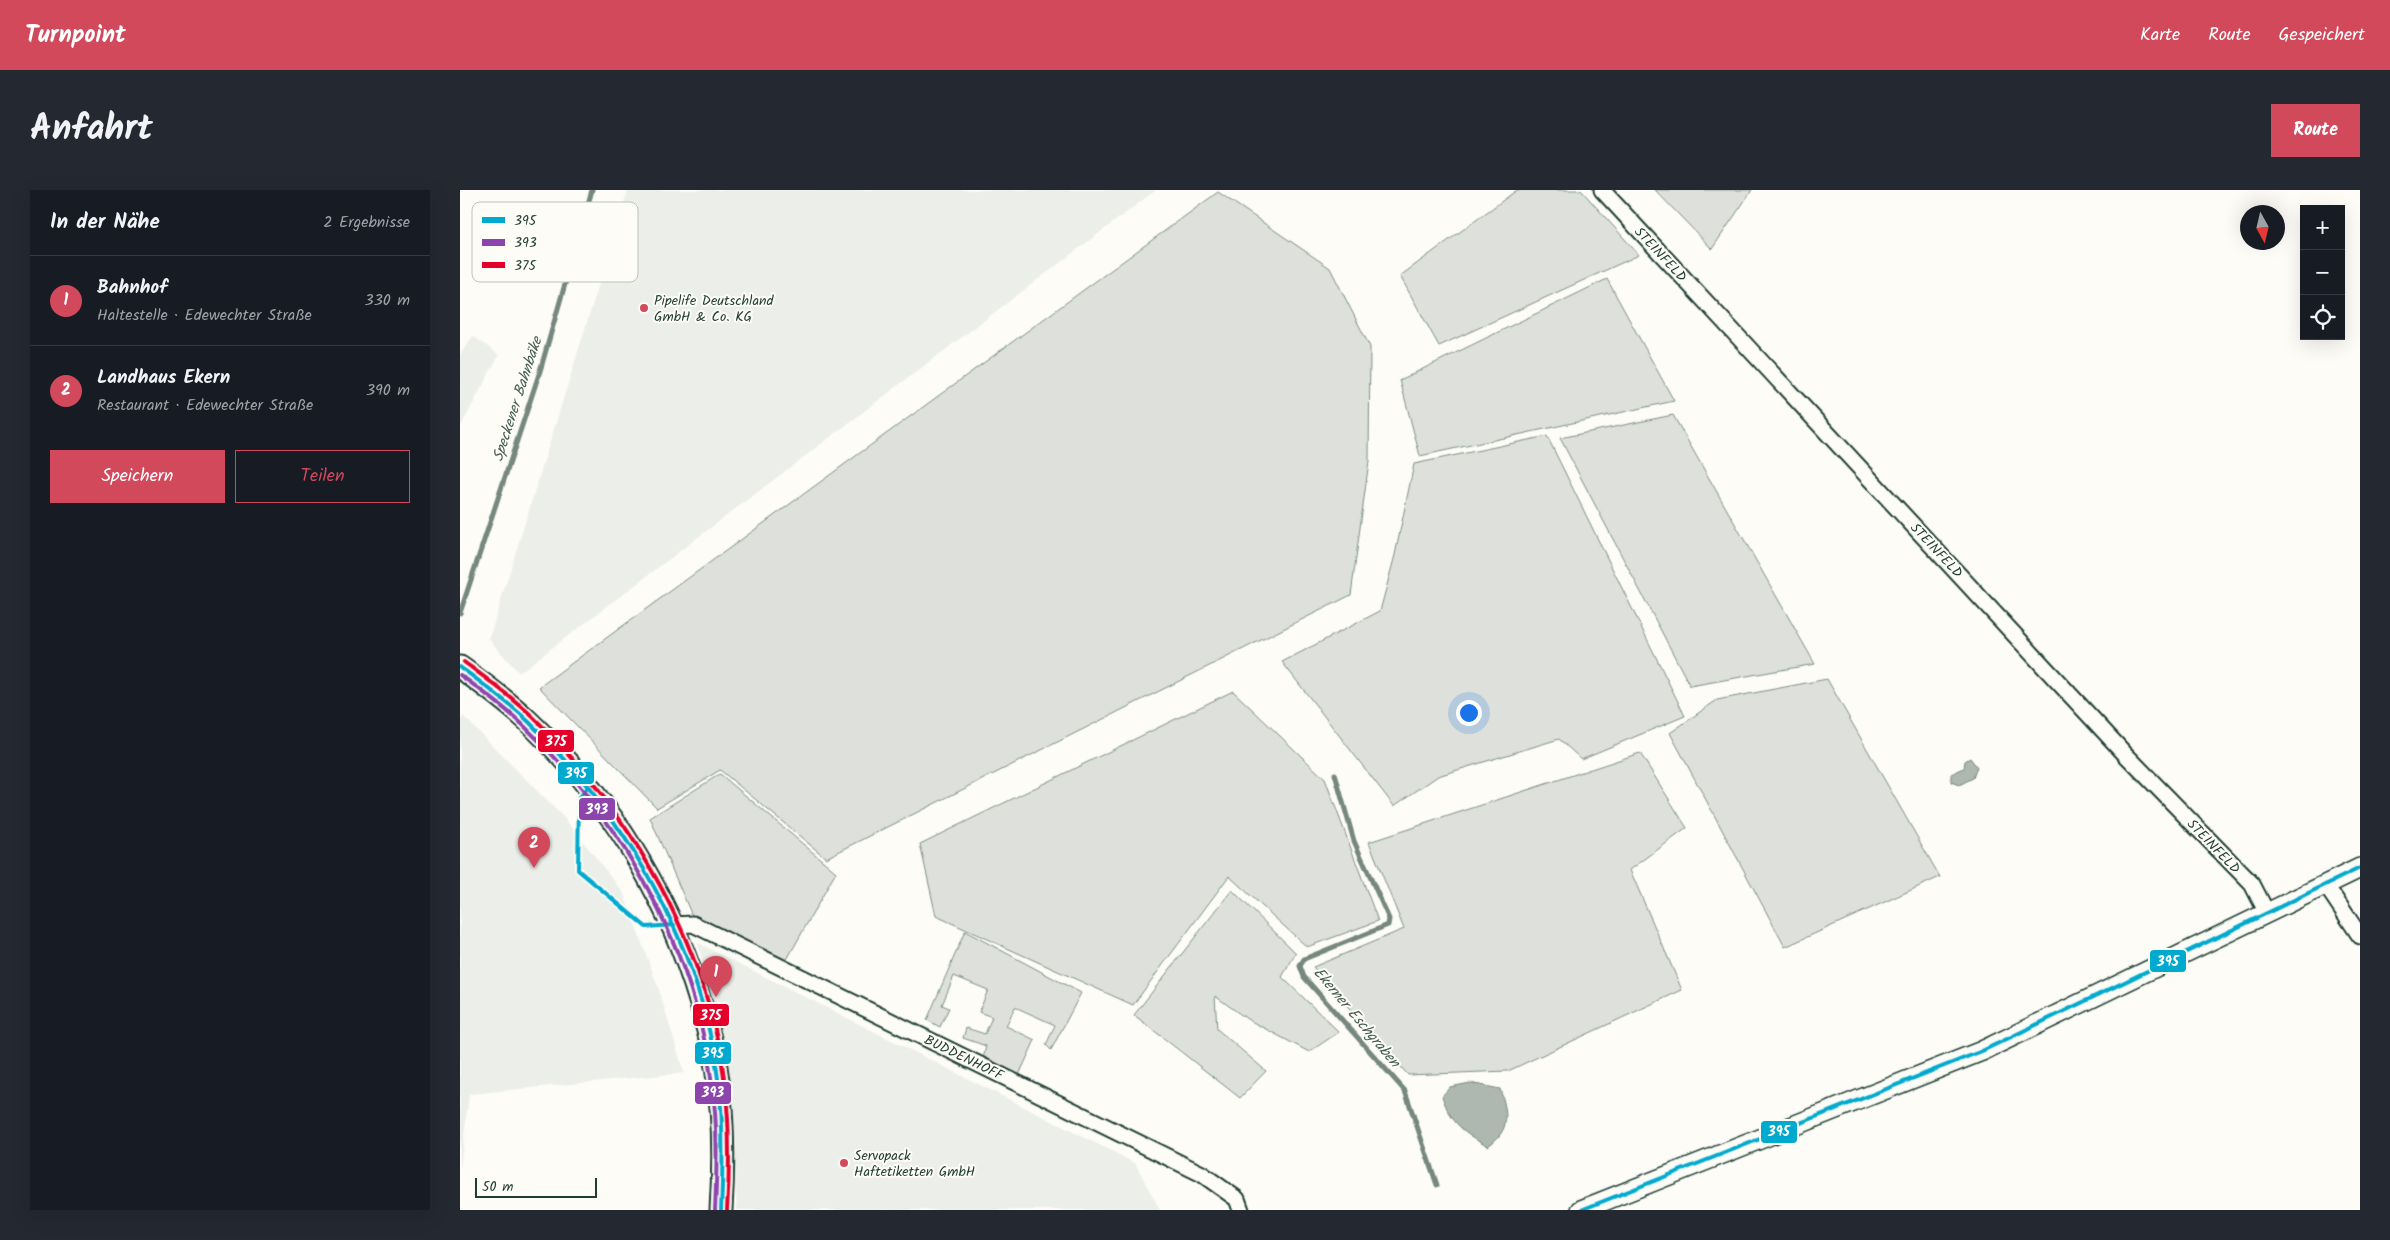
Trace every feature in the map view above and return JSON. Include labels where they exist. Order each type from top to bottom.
[{"type":"main road","points":[[460,667],[528,720],[589,786],[638,857],[674,925],[701,1006],[716,1067],[723,1149],[721,1210]]},
{"type":"street","name":"STEINFELD","points":[[1602,190],[2126,755],[2252,884],[2267,913]]},
{"type":"street","points":[[1591,1208],[1982,1051],[2360,868]]},
{"type":"street","points":[[2325,884],[2360,936]]},
{"type":"street","name":"BUDDENHOFF","points":[[674,925],[693,924],[1202,1174],[1238,1199],[1241,1210]]},
{"type":"shaded area","points":[[628,190],[1156,190],[519,673],[489,639],[600,282],[638,282],[638,202],[624,202]]},
{"type":"shaded area","points":[[1517,190],[1581,190],[1639,255],[1439,346],[1400,276]]},
{"type":"shaded area","points":[[1655,190],[1752,190],[1712,249]]},
{"type":"shaded area","points":[[1218,192],[1330,268],[1370,347],[1369,461],[1351,595],[826,858],[720,770],[657,808],[539,687]]},
{"type":"shaded area","points":[[1607,279],[1674,401],[1420,456],[1400,380]]},
{"type":"shaded area","points":[[473,336],[499,355],[460,428],[460,355]]},
{"type":"shaded area","points":[[1673,415],[1815,664],[1690,686],[1560,438]]},
{"type":"shaded area","points":[[1547,436],[1685,716],[1581,759],[1559,739],[1438,776],[1394,806],[1282,662],[1380,611],[1395,555],[1414,464]]},
{"type":"shaded area","points":[[1827,679],[1940,877],[1785,947],[1670,733],[1717,700]]},
{"type":"shaded area","points":[[1233,691],[1325,779],[1378,921],[1307,947],[1229,876],[1133,1005],[936,916],[920,844]]},
{"type":"shaded area","points":[[463,716],[565,819],[623,892],[658,987],[684,1073],[469,1094],[460,1171],[460,723]]},
{"type":"shaded area","points":[[1640,753],[1687,828],[1630,870],[1682,990],[1508,1071],[1408,1075],[1313,967],[1404,929],[1369,842]]},
{"type":"shaded area","points":[[1970,758],[1977,767],[1973,778],[1959,785],[1951,782],[1951,774],[1964,768],[1965,761]]},
{"type":"shaded area","points":[[720,774],[836,872],[785,963],[693,918],[650,818]]},
{"type":"shaded area","points":[[1232,890],[1296,953],[1282,977],[1339,1032],[1309,1052],[1247,1019],[1215,996],[1217,1029],[1266,1071],[1240,1098],[1134,1015]]},
{"type":"shaded area","points":[[965,931],[1081,993],[1051,1050],[1046,1045],[1055,1025],[1015,1007],[1006,1026],[1035,1040],[1019,1075],[983,1059],[986,1046],[963,1038],[966,1028],[985,1034],[992,1017],[979,1012],[988,990],[954,976],[942,1005],[949,1008],[940,1027],[927,1020]]},
{"type":"shaded area","points":[[698,943],[1135,1163],[1160,1210],[737,1210],[732,1101]]},
{"type":"shaded area","points":[[1470,1083],[1500,1089],[1503,1098],[1506,1113],[1504,1127],[1501,1134],[1488,1146],[1459,1126],[1450,1114],[1442,1096],[1450,1087]]},
{"type":"waterway","name":"Speckener Bahnbäke","points":[[589,202],[592,190]]},
{"type":"waterway","name":"Speckener Bahnbäke","points":[[460,613],[540,371],[566,282]]},
{"type":"waterway","name":"Ekerner Eschgraben","points":[[1335,774],[1354,841],[1389,919],[1388,925],[1304,959],[1300,966],[1304,977],[1405,1091],[1437,1185]]},
{"type":"transit line","name":"375","points":[[464,662],[532,716],[568,754],[602,795],[633,839],[660,885],[683,933],[702,982],[716,1033],[728,1116],[729,1179],[727,1210]]},
{"type":"transit line","name":"395","points":[[460,667],[528,721],[564,759],[597,799],[627,842],[654,887],[677,935],[696,984],[710,1034],[722,1117],[721,1210]]},
{"type":"transit line","name":"393","points":[[460,675],[522,724],[558,761],[591,801],[621,844],[648,889],[671,936],[689,984],[703,1034],[712,1085],[716,1147],[715,1210]]},
{"type":"transit line","name":"395","points":[[589,786],[579,798],[578,870],[646,927],[674,925]]},
{"type":"transit line","name":"395","points":[[1581,1210],[1982,1051],[2360,868]]},
{"type":"place","name":"Pipelife Deutschland GmbH & Co. KG","points":[[644,308]]},
{"type":"place","name":"Landhaus Ekern","points":[[534,868]]},
{"type":"place","name":"Bahnhof","points":[[716,997]]},
{"type":"place","name":"Servopack Haftetiketten GmbH","points":[[844,1163]]}]
